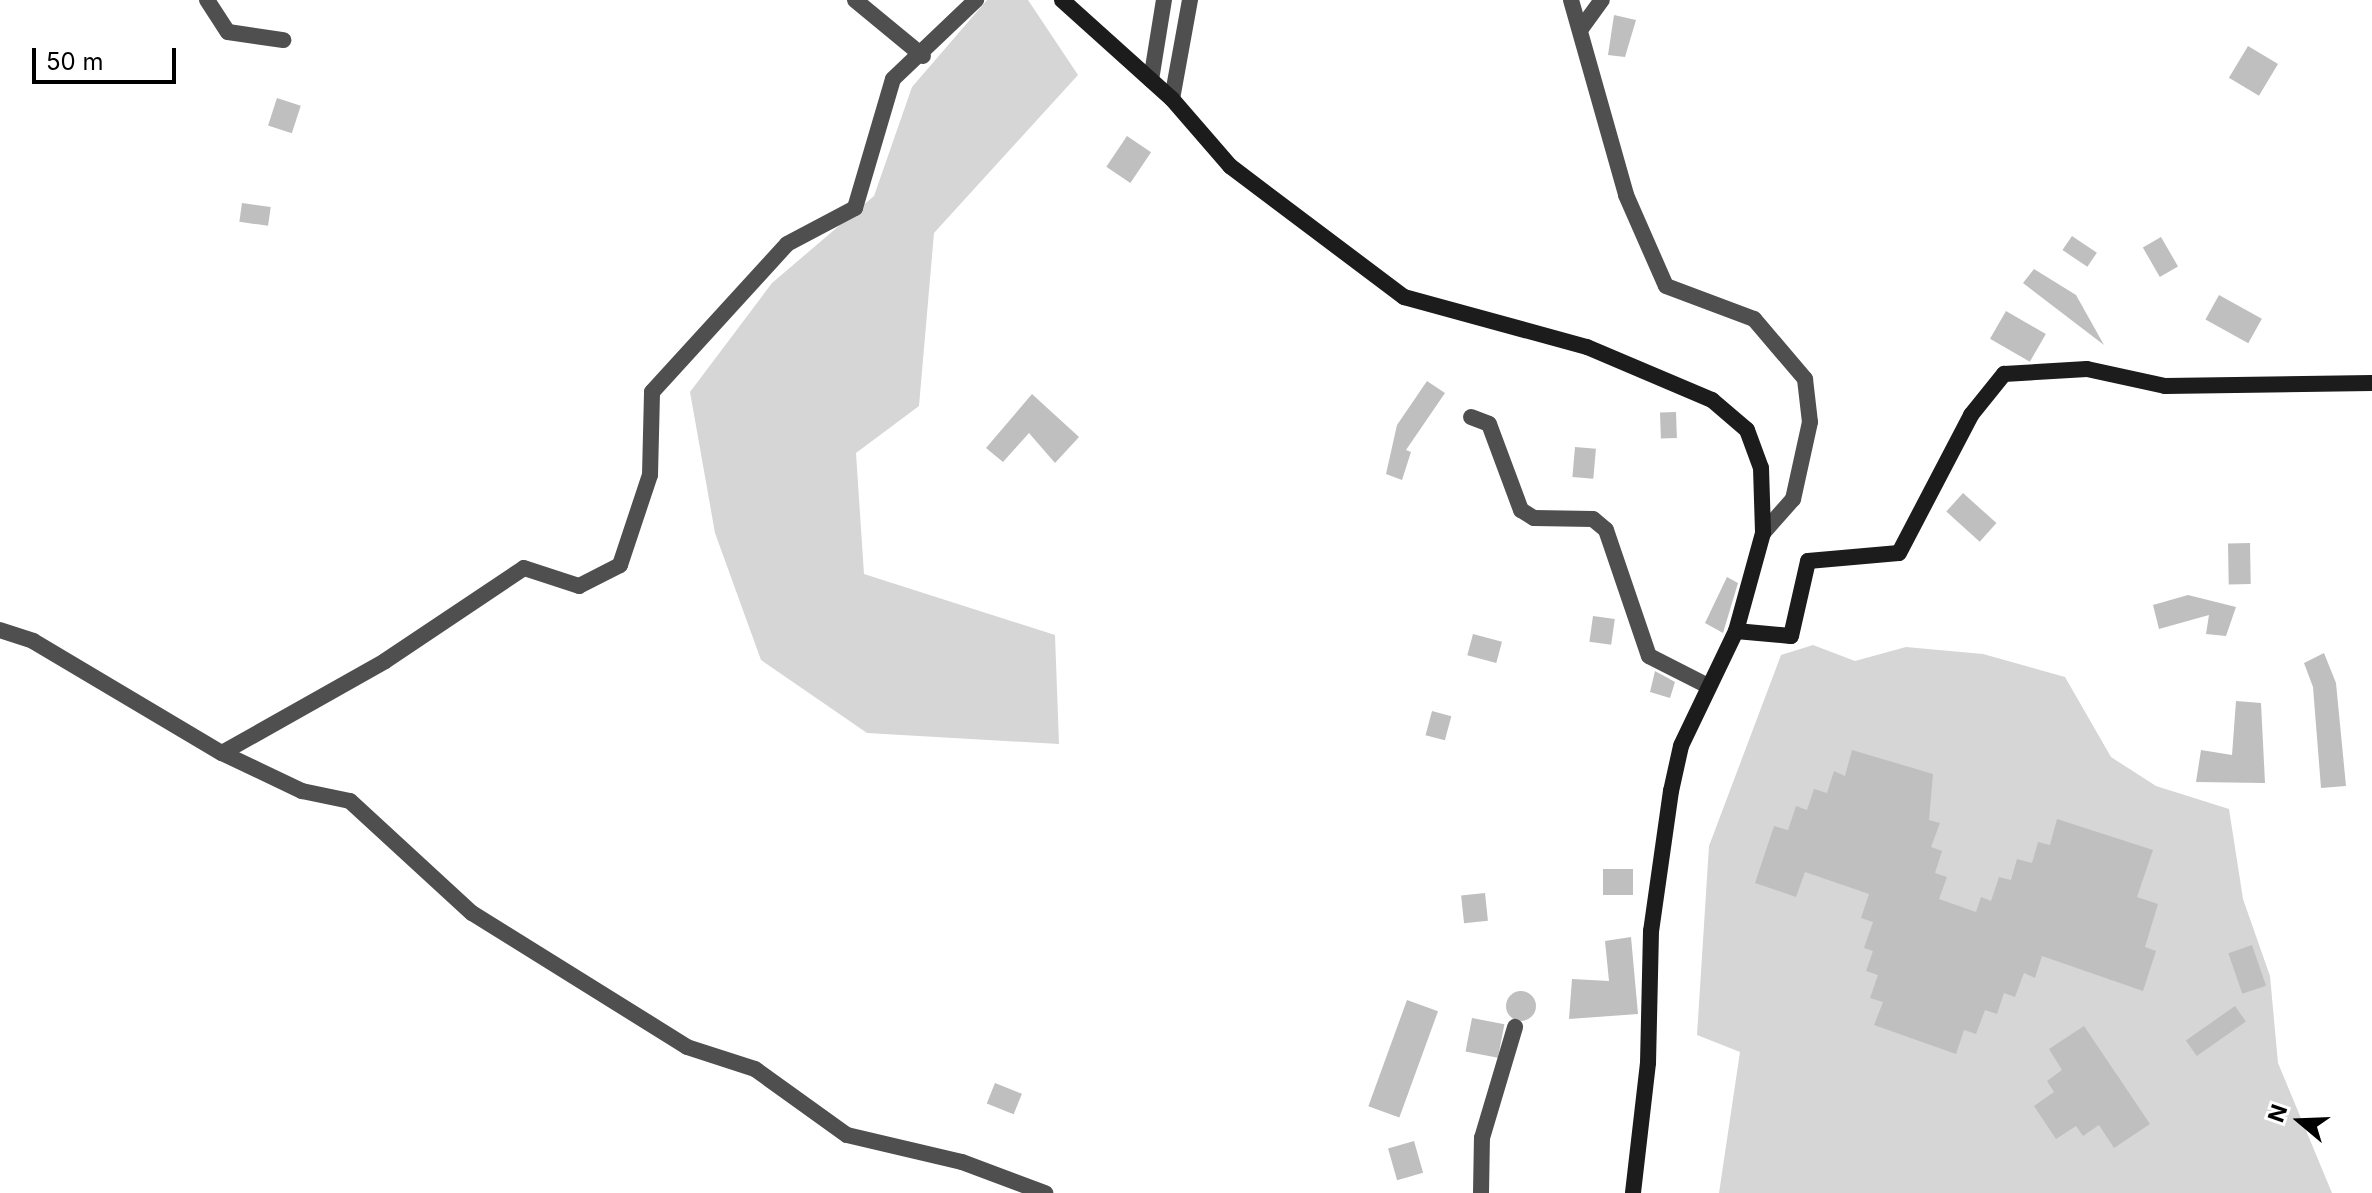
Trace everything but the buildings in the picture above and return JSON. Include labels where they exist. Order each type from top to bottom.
[{"type":"main road","points":[[1062,0],[1172,99],[1230,166],[1404,297],[1587,347],[1712,400],[1747,430],[1761,468],[1763,533],[1736,631],[1681,746],[1663,841],[1633,1193]]},
{"type":"main road","points":[[1736,631],[1791,636],[1808,561],[1899,553],[1971,415],[2004,374],[2087,369],[2165,386],[2372,383]]},
{"type":"street","points":[[207,0],[228,32],[283,40]]},
{"type":"street","points":[[855,0],[923,56]]},
{"type":"street","points":[[222,753],[385,661],[524,568],[579,586],[620,565],[650,475],[652,392],[787,244],[855,208],[893,79],[923,56],[976,0]]},
{"type":"street","points":[[1151,80],[1164,0]]},
{"type":"street","points":[[1172,99],[1190,0]]},
{"type":"street","points":[[1571,0],[1626,195],[1666,286],[1754,319],[1805,379],[1810,422],[1793,499],[1763,533]]},
{"type":"street","points":[[1580,30],[1602,0]]},
{"type":"street","points":[[1471,417],[1489,424],[1521,510],[1534,518],[1593,519],[1606,530],[1649,656],[1708,686]]},
{"type":"street","points":[[0,630],[33,641],[222,753],[302,791],[350,801],[472,913],[687,1047],[755,1069],[847,1135],[962,1162],[1045,1193]]},
{"type":"street","points":[[1481,1193],[1482,1138],[1515,1027]]},
{"type":"shaded area","points":[[987,0],[1028,0],[1078,75],[934,233],[919,406],[856,453],[864,574],[1055,635],[1059,744],[867,733],[761,660],[715,533],[690,392],[772,283],[874,196],[912,87]]},
{"type":"shaded area","points":[[1813,645],[1855,661],[1906,647],[1983,654],[2065,677],[2111,757],[2156,786],[2229,809],[2243,899],[2270,976],[2278,1063],[2332,1193],[1719,1193],[1740,1052],[1697,1035],[1709,846],[1781,655]]}]
